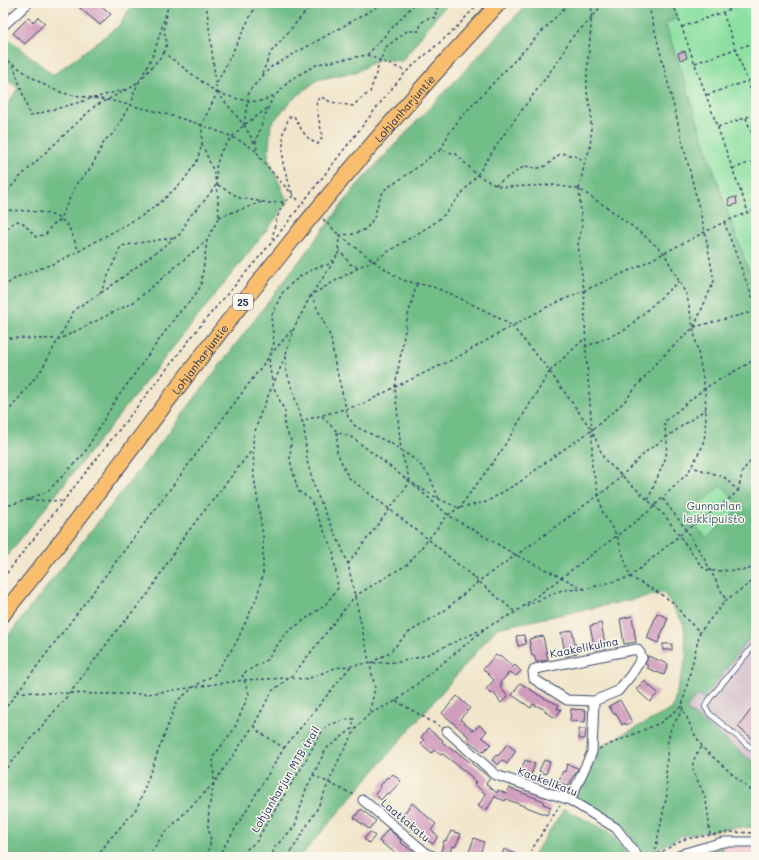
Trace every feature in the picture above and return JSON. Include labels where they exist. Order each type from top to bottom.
[{"type":"highway","name":"Lohjanharjuntie","points":[[3,614],[281,254],[405,106],[499,3]]},
{"type":"street","points":[[3,26],[28,3]]},
{"type":"street","name":"Kaakelikulma","points":[[637,648],[642,658],[632,675],[618,690],[594,701],[567,700],[534,679],[533,672],[535,669],[637,648]]},
{"type":"street","points":[[567,800],[592,752],[594,701]]},
{"type":"street","name":"Kaakelikatu","points":[[447,731],[496,775],[567,800],[616,828],[638,857]]},
{"type":"street","name":"Laattakatu","points":[[363,800],[427,854],[436,857]]},
{"type":"street","points":[[677,857],[685,853],[723,842],[756,842]]},
{"type":"lane","points":[[756,643],[715,692],[705,707],[710,714],[756,752]]},
{"type":"path","points":[[3,196],[18,179],[95,106],[130,88],[164,53],[167,42],[164,31],[168,3]]},
{"type":"path","points":[[3,233],[17,221],[23,223],[36,237],[46,234],[52,225],[60,220],[77,183],[91,168],[105,140],[114,133],[128,105],[133,99],[134,92],[154,53],[168,7],[172,3]]},
{"type":"path","points":[[3,286],[17,277],[79,251],[143,215],[161,202],[184,180],[197,162],[202,144],[202,124],[217,93],[206,3]]},
{"type":"path","points":[[216,85],[257,3]]},
{"type":"path","points":[[262,76],[271,52],[312,3]]},
{"type":"path","points":[[244,125],[249,91],[270,67],[384,3]]},
{"type":"path","points":[[367,56],[415,3]]},
{"type":"path","points":[[294,196],[283,164],[283,133],[289,117],[294,116],[312,142],[318,144],[323,136],[318,122],[316,101],[321,97],[330,102],[353,106],[370,92],[380,60],[386,47],[407,31],[419,31],[421,23],[430,17],[434,18],[436,10],[441,3]]},
{"type":"path","points":[[3,578],[205,320],[274,241],[388,93],[406,72],[454,30],[479,3]]},
{"type":"path","points":[[339,235],[354,234],[366,228],[374,218],[379,200],[384,190],[441,150],[449,133],[462,116],[569,3]]},
{"type":"path","points":[[592,3],[587,72],[587,92],[591,112],[591,136],[590,149],[585,161],[580,189],[582,226],[578,245],[584,291],[585,346],[592,430],[592,466],[603,513],[617,536],[630,577],[651,588],[674,603],[686,620],[700,632]]},
{"type":"path","points":[[311,295],[373,261],[433,224],[444,214],[477,175],[505,133],[561,57],[570,39],[592,18],[603,3]]},
{"type":"path","points":[[148,857],[163,835],[214,783],[254,725],[272,690],[293,675],[355,596],[408,564],[448,515],[459,508],[486,502],[520,482],[550,458],[592,430],[622,403],[658,361],[694,327],[714,281],[705,232],[652,15],[647,3]]},
{"type":"path","points":[[673,3],[748,212]]},
{"type":"path","points":[[682,27],[750,3],[756,17]]},
{"type":"path","points":[[723,13],[756,105]]},
{"type":"path","points":[[695,63],[756,42]]},
{"type":"path","points":[[164,53],[217,93],[244,125],[256,145]]},
{"type":"path","points":[[298,200],[260,158],[257,152],[256,145],[258,134],[268,108],[278,93],[291,79],[318,64],[367,56],[380,60],[406,72]]},
{"type":"path","points":[[3,58],[42,85],[63,93],[106,100],[184,118],[231,137],[250,146],[257,152]]},
{"type":"path","points":[[13,64],[30,116],[130,88]]},
{"type":"path","points":[[706,95],[756,78]]},
{"type":"path","points":[[217,93],[248,100],[265,100],[278,93]]},
{"type":"path","points":[[3,507],[27,500],[48,491],[83,455],[115,401],[177,315],[192,299],[200,286],[207,240],[218,217],[219,199],[216,167],[221,150],[231,137],[244,125],[268,108]]},
{"type":"path","points":[[718,127],[756,114]]},
{"type":"path","points":[[746,118],[756,145]]},
{"type":"path","points":[[202,144],[217,184],[240,198],[270,203],[284,202],[294,196]]},
{"type":"path","points":[[17,692],[147,694],[244,680],[289,678],[307,679],[335,668],[370,663],[399,662],[424,656],[516,612],[648,512],[688,473],[702,448],[705,435],[705,388],[687,296],[664,253],[645,236],[580,189],[553,185],[495,186],[477,175],[456,154],[441,150]]},
{"type":"path","points":[[495,186],[525,166],[537,169],[544,167],[561,153],[575,156],[585,161]]},
{"type":"path","points":[[733,169],[756,160]]},
{"type":"path","points":[[3,418],[42,369],[60,339],[75,309],[100,294],[180,234],[190,216],[217,184]]},
{"type":"path","points":[[218,217],[262,202]]},
{"type":"path","points":[[274,241],[273,230],[278,213],[284,202]]},
{"type":"path","points":[[301,421],[363,404],[454,359],[547,307],[664,253],[724,222],[756,209]]},
{"type":"path","points":[[3,210],[35,211],[54,215],[66,224],[79,251]]},
{"type":"path","points":[[322,219],[339,235],[373,261],[402,280],[433,286],[492,314],[512,326],[550,372],[592,430],[604,459],[666,517],[702,566],[710,571],[746,570],[756,566]]},
{"type":"path","points":[[724,222],[756,304]]},
{"type":"path","points":[[97,857],[109,840],[137,808],[177,701],[195,686],[215,674],[236,643],[257,597],[263,574],[263,536],[254,477],[253,438],[261,412],[286,354],[294,328],[311,295],[338,256],[339,235]]},
{"type":"path","points":[[100,294],[121,246],[176,236]]},
{"type":"path","points":[[3,338],[60,339],[134,302],[207,240]]},
{"type":"path","points":[[338,249],[350,264],[358,268]]},
{"type":"path","points":[[207,857],[211,840],[208,827],[209,808],[214,783],[213,757],[234,729],[249,694],[242,674],[268,659],[285,634],[325,605],[338,588],[333,551],[310,499],[298,491],[290,460],[291,440],[284,427],[285,412],[273,386],[269,357],[274,343],[271,317],[282,293],[302,275],[330,264],[338,256]]},
{"type":"path","points":[[585,346],[625,330],[679,281]]},
{"type":"path","points":[[417,283],[407,319],[395,387],[401,451],[410,482],[459,508]]},
{"type":"path","points":[[311,295],[332,338],[334,359],[348,417],[356,427],[392,444],[417,461],[429,475],[440,499]]},
{"type":"path","points":[[694,327],[756,311]]},
{"type":"path","points":[[3,711],[281,341],[294,328]]},
{"type":"path","points":[[459,508],[500,453],[550,372],[585,337]]},
{"type":"path","points":[[286,354],[286,369],[304,427],[307,461],[316,492],[348,564],[375,688],[369,714]]},
{"type":"path","points":[[648,500],[666,457],[667,438],[664,422],[705,388],[756,360]]},
{"type":"path","points":[[370,663],[390,652],[408,633],[444,611],[479,581],[611,486],[647,452],[706,409]]},
{"type":"path","points":[[321,415],[337,432],[353,438],[410,482],[448,515],[516,555],[585,589]]},
{"type":"path","points":[[337,432],[337,452],[348,477],[390,508],[516,612]]},
{"type":"path","points":[[3,772],[70,693],[117,630],[148,594],[183,538],[253,449]]},
{"type":"path","points":[[523,607],[562,590],[585,589],[630,577],[686,530],[723,504],[738,491],[743,470],[756,455]]},
{"type":"path","points":[[692,467],[724,477],[738,491]]},
{"type":"path","points":[[348,564],[410,482]]},
{"type":"path","points":[[663,499],[686,530],[706,562],[726,600]]},
{"type":"path","points":[[27,500],[62,501]]},
{"type":"path","points":[[756,579],[726,600],[700,632],[682,706],[693,732],[702,746],[756,795]]},
{"type":"path","points":[[288,857],[317,809],[341,755],[357,726],[369,714],[396,701],[487,627]]},
{"type":"path","points":[[218,857],[284,748],[352,666]]},
{"type":"path","points":[[396,701],[447,731]]},
{"type":"path","points":[[592,752],[660,723],[682,706]]},
{"type":"path","points":[[654,856],[667,794],[666,776],[668,740],[671,728],[683,709]]},
{"type":"path","name":"Lohjanharjun MTB trail","points":[[237,857],[257,841],[301,769],[320,734],[328,726],[348,719],[354,720],[352,729],[326,749],[306,789],[295,826],[275,847],[271,857]]},
{"type":"path","points":[[254,725],[258,731],[284,748]]},
{"type":"path","points":[[702,746],[693,760],[692,770],[706,800],[710,835]]},
{"type":"path","points":[[313,775],[363,800]]},
{"type":"path","points":[[527,857],[567,800]]},
{"type":"shaded area","points":[[756,629],[756,764],[686,709],[697,695],[703,699]]},
{"type":"shaded area","points":[[756,846],[756,857],[723,857],[723,847]]},
{"type":"green space","points":[[133,3],[448,3],[402,61],[379,59],[358,71],[317,80],[291,101],[271,124],[268,158],[288,203],[3,561],[3,113],[18,88],[3,75],[3,34],[53,75],[120,25]]},
{"type":"green space","points":[[528,3],[672,3],[677,18],[665,23],[730,220],[756,290],[756,629],[703,699],[697,695],[686,709],[756,764],[756,827],[732,828],[682,836],[645,856],[621,824],[575,798],[601,746],[672,709],[686,658],[684,625],[664,593],[497,628],[300,857],[3,857],[3,642],[166,436],[358,184]],"holes":[[[721,485],[741,506],[707,538],[687,517]]]},
{"type":"green space","points":[[672,3],[756,3],[756,290],[730,220],[665,23],[677,18]]},
{"type":"green space","name":"Gunnarlan leikkipuisto","points":[[721,484],[741,506],[707,538],[686,517]]},
{"type":"green space","points":[[564,809],[610,832],[630,857],[532,857]]},
{"type":"green space","points":[[723,847],[723,857],[688,857]]},
{"type":"building","points":[[74,3],[98,3],[111,14],[100,25]]},
{"type":"building","points":[[38,17],[45,23],[25,44],[13,33],[28,18],[33,22]]},
{"type":"building","points":[[685,51],[687,58],[680,60],[678,53]]},
{"type":"building","points":[[736,197],[737,204],[730,206],[728,199]]},
{"type":"building","points":[[657,613],[668,618],[658,643],[647,638]]},
{"type":"building","points":[[632,616],[636,642],[624,644],[620,619]]},
{"type":"building","points":[[601,623],[606,648],[595,650],[590,626]]},
{"type":"building","points":[[572,630],[577,653],[566,656],[561,633]]},
{"type":"building","points":[[524,635],[526,644],[518,646],[516,636]]},
{"type":"building","points":[[543,636],[548,660],[536,662],[534,655],[532,656],[529,639]]},
{"type":"building","points":[[663,644],[672,644],[672,650],[663,650]]},
{"type":"building","points":[[496,655],[499,657],[501,656],[513,667],[515,665],[521,671],[516,676],[510,672],[500,683],[503,685],[500,687],[508,697],[501,703],[493,692],[491,694],[486,689],[494,680],[483,669]]},
{"type":"building","points":[[648,656],[668,664],[664,675],[647,668],[648,666],[645,664]]},
{"type":"building","points":[[644,681],[658,693],[650,702],[636,689]]},
{"type":"building","points":[[520,683],[542,697],[559,705],[557,709],[561,709],[556,718],[545,712],[546,710],[533,704],[531,708],[512,695]]},
{"type":"building","points":[[457,696],[470,708],[460,719],[474,731],[479,725],[487,731],[482,737],[491,744],[483,752],[467,740],[469,737],[442,713]]},
{"type":"building","points":[[620,700],[632,722],[626,725],[625,723],[622,725],[616,713],[614,714],[609,706]]},
{"type":"building","points":[[756,703],[756,741],[738,727]]},
{"type":"building","points":[[571,709],[586,710],[585,722],[570,721]]},
{"type":"building","points":[[428,729],[443,740],[442,742],[490,778],[486,784],[497,793],[498,790],[507,794],[509,788],[544,801],[543,804],[551,807],[547,815],[506,799],[505,801],[495,797],[496,795],[486,811],[478,806],[486,794],[474,784],[476,782],[472,779],[473,778],[443,754],[441,755],[434,750],[432,753],[421,744],[424,740],[421,737]]},
{"type":"building","points":[[579,729],[586,729],[585,739],[579,739]]},
{"type":"building","points":[[507,744],[516,751],[507,764],[502,760],[498,765],[492,760],[496,755],[498,756]]},
{"type":"building","points":[[525,760],[535,764],[529,780],[519,776]]},
{"type":"building","points":[[544,760],[550,762],[546,774],[539,771]]},
{"type":"building","points":[[567,764],[578,768],[569,786],[558,782],[563,771],[565,772]]},
{"type":"building","points":[[393,774],[401,781],[381,800],[375,794],[387,777],[389,778]]},
{"type":"building","points":[[412,803],[436,824],[431,830],[438,836],[433,844],[399,820]]},
{"type":"building","points":[[361,809],[376,821],[369,829],[354,818]]},
{"type":"building","points":[[388,829],[401,840],[400,842],[421,857],[401,857],[379,841]]},
{"type":"building","points":[[451,831],[461,834],[455,847],[452,846],[450,854],[441,852],[444,840],[446,841]]},
{"type":"building","points":[[370,832],[375,836],[369,843],[364,839]]},
{"type":"building","points":[[474,838],[484,842],[479,857],[471,857],[472,853],[469,852]]},
{"type":"building","points":[[504,849],[522,857],[501,857]]}]
